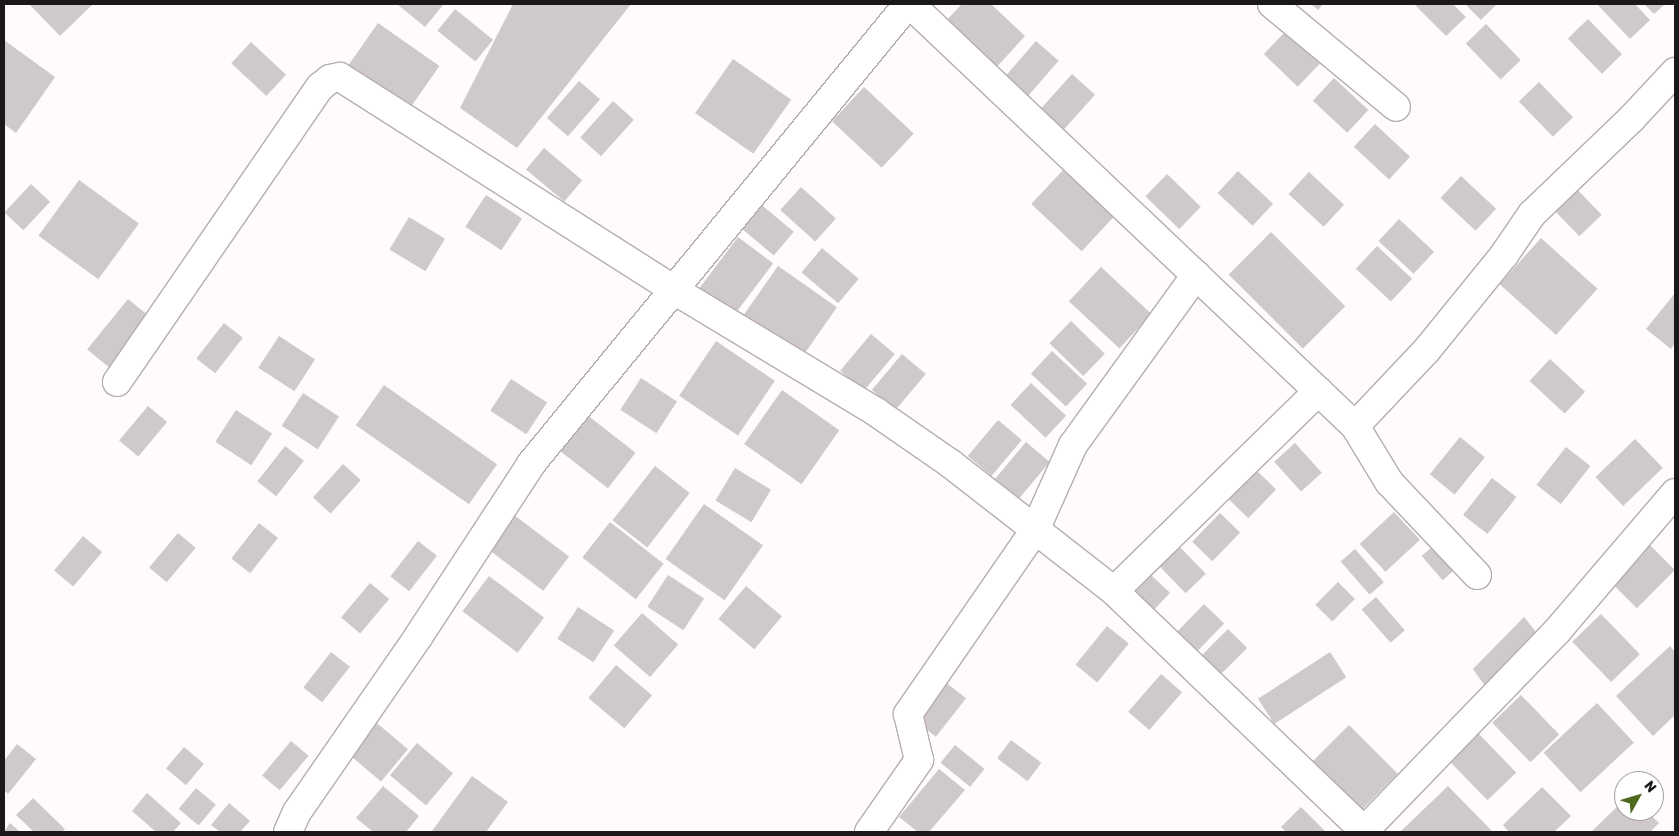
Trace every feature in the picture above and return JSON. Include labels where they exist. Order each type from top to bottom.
[{"type":"street","points":[[288,832],[297,812],[418,637],[531,464],[909,4],[1355,426],[1389,482],[1477,575]]},
{"type":"street","points":[[1272,4],[1396,107]]},
{"type":"street","points":[[1355,426],[1426,351],[1504,255],[1532,214],[1632,118],[1675,72]]},
{"type":"street","points":[[117,382],[320,87],[330,79],[340,77],[674,290],[876,412],[951,464],[1114,591],[1364,832],[1558,630],[1675,494]]},
{"type":"street","points":[[869,832],[919,760],[908,714],[1035,530],[1073,445],[1196,275]]},
{"type":"street","points":[[1114,591],[1318,391]]},
{"type":"building","points":[[29,4],[93,4],[60,36]]},
{"type":"building","points":[[397,4],[442,4],[443,5],[425,27]]},
{"type":"building","points":[[513,4],[631,4],[517,148],[460,108]]},
{"type":"building","points":[[962,4],[991,4],[1025,36],[993,71],[943,24]]},
{"type":"building","points":[[1311,4],[1323,4],[1318,10]]},
{"type":"building","points":[[1414,4],[1453,4],[1466,17],[1446,36]]},
{"type":"building","points":[[1465,4],[1497,4],[1481,20]]},
{"type":"building","points":[[1597,4],[1635,4],[1650,20],[1630,39]]},
{"type":"building","points":[[1644,4],[1665,4],[1654,14]]},
{"type":"building","points":[[455,9],[493,40],[475,62],[437,31]]},
{"type":"building","points":[[1588,19],[1622,54],[1602,74],[1568,38]]},
{"type":"building","points":[[378,23],[439,66],[408,110],[347,67]]},
{"type":"building","points":[[1486,24],[1521,60],[1501,79],[1466,43]]},
{"type":"building","points":[[1286,31],[1320,64],[1298,87],[1264,54]]},
{"type":"building","points":[[4,40],[55,77],[16,133],[4,124]]},
{"type":"building","points":[[1036,41],[1059,61],[1028,96],[1005,76]]},
{"type":"building","points":[[251,42],[286,75],[266,96],[231,63]]},
{"type":"building","points":[[733,59],[791,100],[753,154],[695,113]]},
{"type":"building","points":[[1072,74],[1095,95],[1064,130],[1041,109]]},
{"type":"building","points":[[1334,78],[1368,110],[1347,133],[1313,101]]},
{"type":"building","points":[[579,81],[600,99],[568,136],[547,118]]},
{"type":"building","points":[[1539,82],[1573,117],[1553,137],[1519,101]]},
{"type":"building","points":[[864,87],[914,133],[882,168],[832,121]]},
{"type":"building","points":[[613,101],[634,120],[601,156],[580,137]]},
{"type":"building","points":[[1375,124],[1410,157],[1389,179],[1354,147]]},
{"type":"building","points":[[544,148],[582,180],[564,202],[526,169]]},
{"type":"building","points":[[1064,169],[1114,216],[1082,251],[1031,204]]},
{"type":"building","points":[[1238,171],[1273,204],[1253,226],[1218,193]]},
{"type":"building","points":[[1309,172],[1344,205],[1324,227],[1289,194]]},
{"type":"building","points":[[1167,174],[1201,207],[1179,229],[1145,196]]},
{"type":"building","points":[[1461,176],[1496,209],[1476,231],[1441,198]]},
{"type":"building","points":[[79,180],[139,223],[98,279],[38,236]]},
{"type":"building","points":[[1569,181],[1602,215],[1579,236],[1547,203]]},
{"type":"building","points":[[31,184],[50,202],[23,230],[4,213]]},
{"type":"building","points":[[801,187],[836,218],[815,241],[780,210]]},
{"type":"building","points":[[486,195],[522,218],[501,250],[465,227]]},
{"type":"building","points":[[757,201],[794,232],[774,256],[737,225]]},
{"type":"building","points":[[409,217],[445,239],[425,271],[389,250]]},
{"type":"building","points":[[1399,219],[1434,252],[1414,274],[1379,241]]},
{"type":"building","points":[[1271,232],[1345,306],[1303,349],[1229,274]]},
{"type":"building","points":[[738,237],[773,263],[732,318],[697,291]]},
{"type":"building","points":[[1541,238],[1597,289],[1556,335],[1500,284]]},
{"type":"building","points":[[1377,246],[1412,279],[1391,301],[1356,269]]},
{"type":"building","points":[[822,248],[859,279],[838,303],[801,273]]},
{"type":"building","points":[[778,266],[837,307],[799,361],[740,320]]},
{"type":"building","points":[[1101,267],[1151,314],[1119,348],[1069,301]]},
{"type":"building","points":[[1675,293],[1675,343],[1671,349],[1646,329]]},
{"type":"building","points":[[128,299],[162,327],[121,377],[87,350]]},
{"type":"building","points":[[1071,321],[1105,354],[1083,376],[1049,343]]},
{"type":"building","points":[[224,323],[243,338],[215,373],[196,358]]},
{"type":"building","points":[[871,334],[895,354],[864,391],[840,371]]},
{"type":"building","points":[[279,336],[315,359],[294,391],[258,368]]},
{"type":"building","points":[[716,341],[775,381],[738,435],[679,396]]},
{"type":"building","points":[[1052,351],[1087,384],[1066,406],[1031,374]]},
{"type":"building","points":[[902,354],[926,374],[896,410],[872,390]]},
{"type":"building","points":[[1550,359],[1585,392],[1565,414],[1530,381]]},
{"type":"building","points":[[641,378],[677,401],[656,433],[620,410]]},
{"type":"building","points":[[511,379],[547,402],[526,434],[490,411]]},
{"type":"building","points":[[1031,383],[1066,416],[1046,438],[1011,405]]},
{"type":"building","points":[[384,385],[497,464],[469,504],[356,425]]},
{"type":"building","points":[[782,390],[839,430],[801,484],[744,444]]},
{"type":"building","points":[[303,393],[339,416],[318,449],[282,426]]},
{"type":"building","points":[[148,406],[167,422],[138,457],[119,440]]},
{"type":"building","points":[[236,410],[272,433],[251,465],[215,442]]},
{"type":"building","points":[[582,411],[636,453],[608,488],[554,446]]},
{"type":"building","points":[[998,420],[1022,440],[992,476],[968,456]]},
{"type":"building","points":[[1460,437],[1485,457],[1455,494],[1430,474]]},
{"type":"building","points":[[1635,439],[1663,468],[1623,506],[1595,477]]},
{"type":"building","points":[[1026,442],[1050,462],[1019,499],[995,479]]},
{"type":"building","points":[[1295,443],[1322,473],[1301,491],[1274,462]]},
{"type":"building","points":[[285,446],[304,461],[276,496],[257,481]]},
{"type":"building","points":[[1566,447],[1590,466],[1561,504],[1536,485]]},
{"type":"building","points":[[343,464],[361,480],[331,514],[313,497]]},
{"type":"building","points":[[655,466],[690,493],[647,547],[613,520]]},
{"type":"building","points":[[735,468],[771,490],[751,522],[715,501]]},
{"type":"building","points":[[1256,470],[1276,489],[1248,518],[1228,499]]},
{"type":"building","points":[[1492,478],[1516,497],[1487,534],[1463,515]]},
{"type":"building","points":[[704,504],[763,545],[725,600],[666,559]]},
{"type":"building","points":[[1394,512],[1420,540],[1386,572],[1360,544]]},
{"type":"building","points":[[1220,513],[1240,532],[1212,561],[1192,542]]},
{"type":"building","points":[[514,515],[569,557],[543,591],[488,549]]},
{"type":"building","points":[[610,522],[664,564],[636,599],[582,557]]},
{"type":"building","points":[[259,523],[278,538],[250,573],[231,558]]},
{"type":"building","points":[[178,533],[196,548],[167,582],[149,567]]},
{"type":"building","points":[[83,536],[102,552],[73,587],[54,570]]},
{"type":"building","points":[[418,541],[437,556],[409,591],[390,576]]},
{"type":"building","points":[[1439,541],[1460,565],[1443,580],[1422,556]]},
{"type":"building","points":[[1646,541],[1675,570],[1637,608],[1608,579]]},
{"type":"building","points":[[1178,545],[1206,574],[1186,593],[1158,564]]},
{"type":"building","points":[[1355,549],[1384,582],[1370,595],[1341,561]]},
{"type":"building","points":[[668,575],[704,598],[683,630],[647,607]]},
{"type":"building","points":[[1151,575],[1170,593],[1152,612],[1133,595]]},
{"type":"building","points":[[489,576],[544,618],[518,653],[463,611]]},
{"type":"building","points":[[1338,582],[1355,599],[1332,622],[1315,605]]},
{"type":"building","points":[[370,583],[389,599],[360,634],[341,617]]},
{"type":"building","points":[[746,586],[782,616],[754,649],[718,619]]},
{"type":"building","points":[[1376,597],[1405,630],[1391,643],[1362,609]]},
{"type":"building","points":[[1204,604],[1224,623],[1196,652],[1176,633]]},
{"type":"building","points":[[578,607],[614,630],[593,662],[557,639]]},
{"type":"building","points":[[642,613],[678,644],[650,677],[614,645]]},
{"type":"building","points":[[1601,614],[1640,654],[1611,682],[1572,642]]},
{"type":"building","points":[[1524,617],[1541,638],[1487,689],[1473,669]]},
{"type":"building","points":[[1107,626],[1129,644],[1097,682],[1076,665]]},
{"type":"building","points":[[1228,629],[1247,648],[1218,677],[1199,658]]},
{"type":"building","points":[[1670,646],[1675,652],[1675,715],[1653,736],[1616,696]]},
{"type":"building","points":[[331,652],[350,667],[322,702],[303,687]]},
{"type":"building","points":[[1330,652],[1346,677],[1274,724],[1258,699]]},
{"type":"building","points":[[616,665],[652,695],[624,728],[588,698]]},
{"type":"building","points":[[1161,674],[1182,692],[1149,730],[1128,712]]},
{"type":"building","points":[[944,681],[966,698],[936,737],[914,720]]},
{"type":"building","points":[[1521,695],[1559,735],[1530,762],[1492,723]]},
{"type":"building","points":[[1597,703],[1634,742],[1580,792],[1544,753]]},
{"type":"building","points":[[372,719],[408,749],[381,781],[345,751]]},
{"type":"building","points":[[1349,725],[1398,774],[1360,811],[1312,762]]},
{"type":"building","points":[[1478,733],[1516,773],[1487,800],[1449,761]]},
{"type":"building","points":[[1011,740],[1041,763],[1028,781],[997,758]]},
{"type":"building","points":[[291,741],[309,756],[280,790],[262,775]]},
{"type":"building","points":[[417,743],[453,773],[426,805],[390,775]]},
{"type":"building","points":[[17,744],[36,759],[8,794],[4,790],[4,761]]},
{"type":"building","points":[[955,745],[985,769],[970,787],[941,763]]},
{"type":"building","points":[[184,747],[204,764],[186,785],[166,768]]},
{"type":"building","points":[[939,769],[965,790],[929,832],[918,832],[899,817]]},
{"type":"building","points":[[472,776],[508,802],[486,832],[432,831]]},
{"type":"building","points":[[383,786],[419,816],[406,832],[373,832],[356,818]]},
{"type":"building","points":[[1448,786],[1493,832],[1400,832]]},
{"type":"building","points":[[1542,787],[1571,816],[1554,832],[1509,832],[1503,825]]},
{"type":"building","points":[[196,788],[216,805],[199,825],[179,809]]},
{"type":"building","points":[[147,793],[181,823],[173,832],[156,832],[132,811]]},
{"type":"building","points":[[33,798],[65,829],[62,832],[34,832],[16,815]]},
{"type":"building","points":[[229,803],[250,821],[240,832],[220,832],[211,825]]},
{"type":"building","points":[[1301,807],[1326,832],[1286,832],[1281,827]]},
{"type":"building","points":[[1614,810],[1614,821],[1657,821],[1659,823],[1650,832],[1591,832]]},
{"type":"building","points":[[10,823],[20,832],[4,832]]}]
